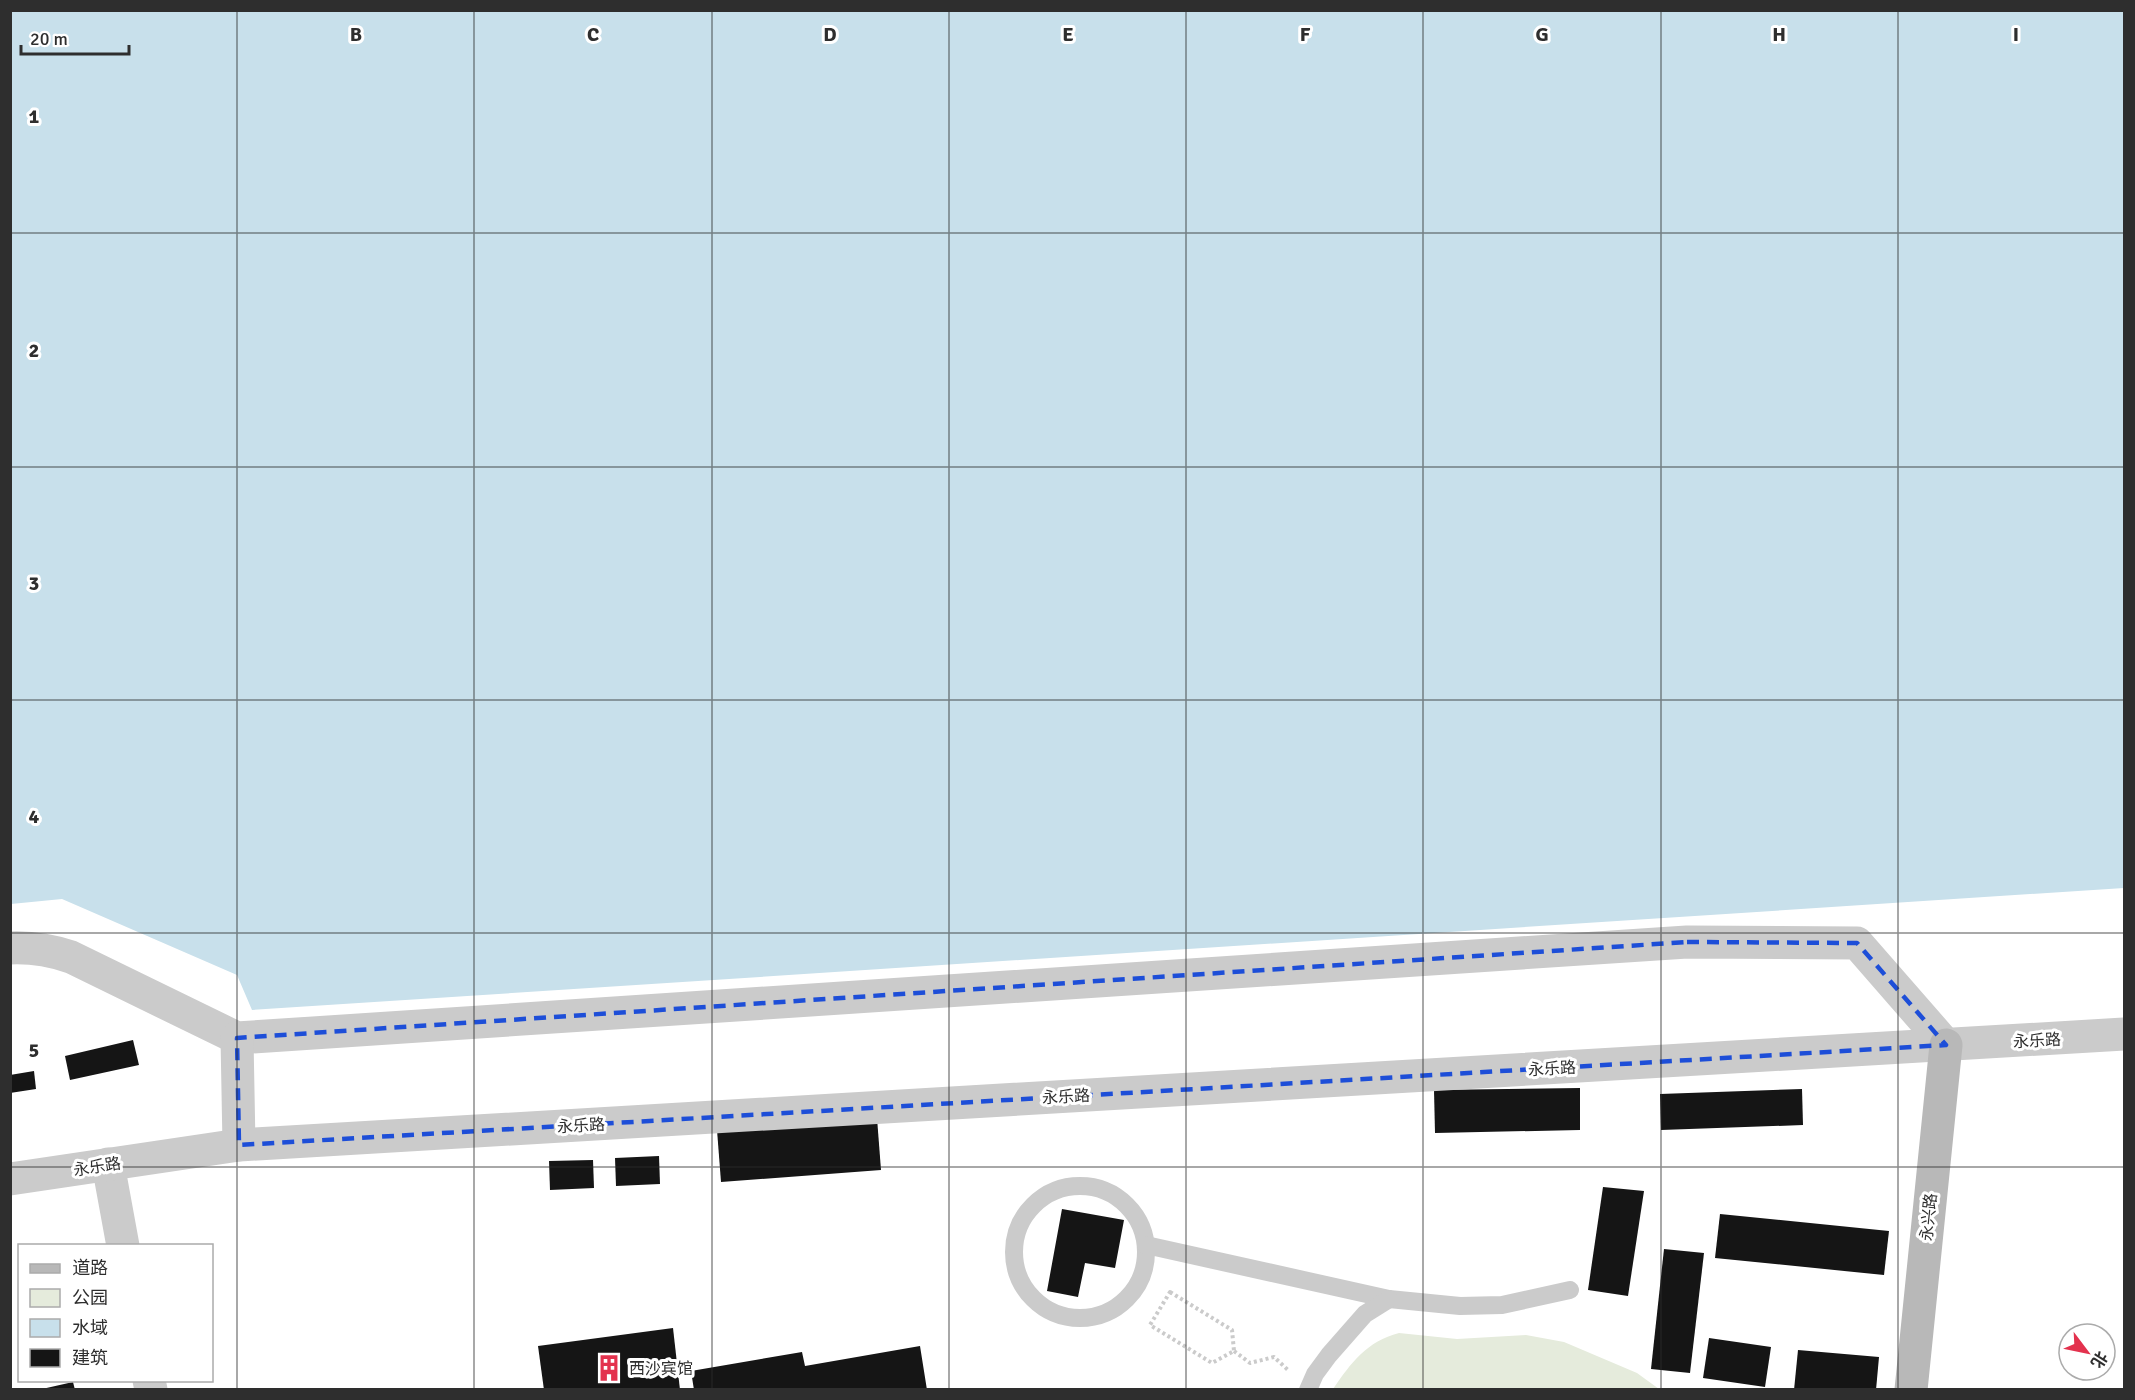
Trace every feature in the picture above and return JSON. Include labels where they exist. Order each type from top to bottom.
[{"type":"main road","name":"永兴路","points":[[1911,1389],[1946,1045]]},
{"type":"street","points":[[10,948],[29,947],[71,957],[237,1038],[1687,942],[1857,943],[1946,1045]]},
{"type":"street","name":"永乐路","points":[[10,1179],[239,1145],[2124,1034]]},
{"type":"street","points":[[237,1038],[239,1145]]},
{"type":"street","points":[[108,1164],[123,1244]]},
{"type":"lane","points":[[1073,1186],[1094,1187],[1113,1195],[1129,1208],[1135,1217],[1146,1245],[1144,1266],[1137,1286],[1124,1302],[1107,1313],[1086,1318],[1066,1317],[1046,1310],[1030,1296],[1019,1279],[1014,1259],[1015,1238],[1023,1219],[1036,1203],[1053,1192],[1073,1186]]},
{"type":"lane","points":[[1146,1245],[1389,1299],[1460,1306],[1502,1305],[1570,1290]]},
{"type":"lane","points":[[1308,1389],[1329,1355],[1365,1314],[1389,1299]]},
{"type":"path","points":[[1234,1351],[1212,1363],[1150,1325],[1170,1292],[1232,1330],[1234,1351],[1250,1363],[1274,1357],[1308,1389]]},
{"type":"highlighted area","points":[[1687,942],[1857,943],[1946,1045],[239,1145],[237,1038]]},
{"type":"green space","points":[[1399,1333],[1457,1339],[1526,1335],[1564,1342],[1637,1373],[1659,1389],[1333,1389],[1346,1370],[1369,1347]]},
{"type":"water","points":[[11,10],[2124,11],[2124,888],[252,1010],[237,975],[62,899],[11,904]]},
{"type":"building","points":[[133,1040],[139,1065],[70,1080],[65,1056]]},
{"type":"building","points":[[34,1071],[36,1089],[10,1093],[10,1075]]},
{"type":"building","points":[[1580,1088],[1580,1130],[1435,1133],[1434,1090]]},
{"type":"building","points":[[1802,1089],[1803,1125],[1661,1130],[1660,1094]]},
{"type":"building","points":[[877,1118],[881,1170],[721,1182],[717,1130]]},
{"type":"building","points":[[659,1156],[660,1184],[616,1186],[615,1158]]},
{"type":"building","points":[[593,1160],[594,1188],[550,1190],[549,1161]]},
{"type":"building","points":[[1603,1187],[1644,1191],[1628,1296],[1588,1290]]},
{"type":"building","points":[[1062,1209],[1124,1220],[1115,1268],[1085,1263],[1078,1297],[1047,1291]]},
{"type":"building","points":[[1720,1214],[1889,1231],[1884,1275],[1715,1258]]},
{"type":"building","points":[[1664,1249],[1704,1253],[1690,1373],[1651,1369]]},
{"type":"building","name":"西沙宾馆","points":[[673,1328],[680,1390],[544,1390],[538,1346]]},
{"type":"building","points":[[1709,1338],[1771,1347],[1765,1387],[1703,1378]]},
{"type":"building","points":[[920,1346],[927,1390],[694,1390],[691,1371],[802,1352],[805,1366]]},
{"type":"building","points":[[1798,1350],[1879,1357],[1876,1390],[1794,1390]]},
{"type":"building","points":[[73,1382],[75,1390],[42,1390],[42,1389]]},
{"type":"place","name":"西沙宾馆","points":[[609,1368]]}]
